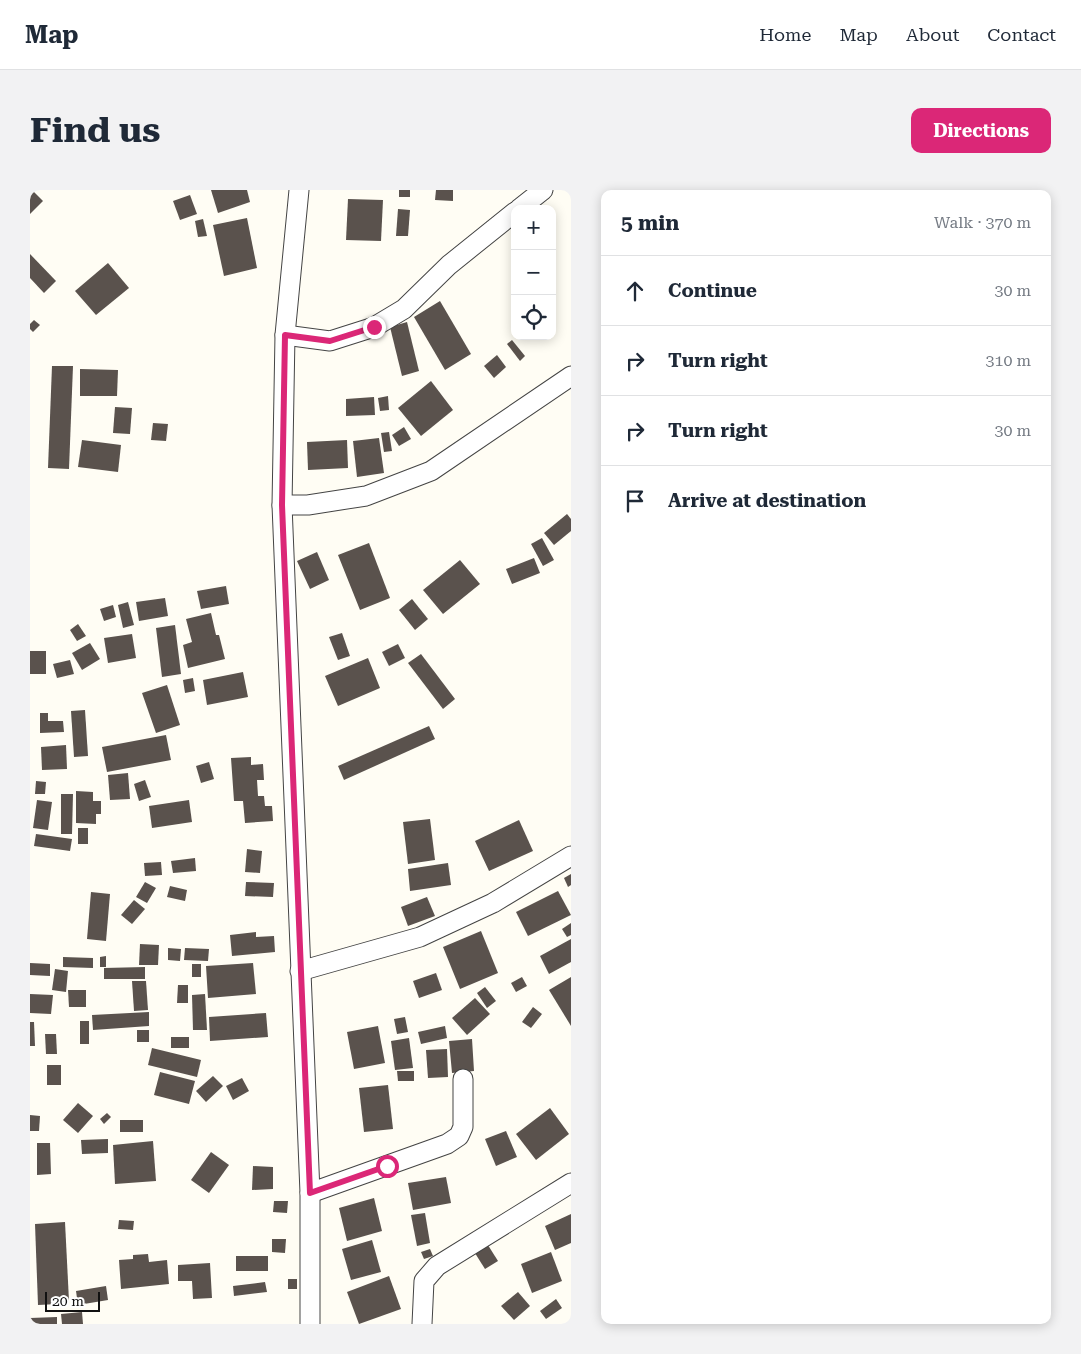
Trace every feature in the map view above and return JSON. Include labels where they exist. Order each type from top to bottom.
[{"type":"street","points":[[299,190],[285,335],[282,505],[310,1193],[310,1324]]},
{"type":"street","points":[[524,205],[543,190]]},
{"type":"street","points":[[285,335],[330,341],[374,327],[404,309],[448,265],[511,215]]},
{"type":"street","points":[[282,505],[308,505],[366,496],[431,471],[571,376]]},
{"type":"street","points":[[300,971],[420,937],[493,903],[571,856]]},
{"type":"street","points":[[310,1193],[447,1144],[459,1136],[463,1127],[463,1079]]},
{"type":"street","points":[[422,1324],[424,1281],[436,1266],[571,1183]]},
{"type":"building","points":[[30,190],[43,201],[30,214]]},
{"type":"building","points":[[211,190],[247,190],[250,202],[218,213]]},
{"type":"building","points":[[399,190],[410,190],[410,197],[399,197]]},
{"type":"building","points":[[436,190],[453,190],[453,201],[435,200]]},
{"type":"building","points":[[190,195],[197,214],[180,220],[173,201]]},
{"type":"building","points":[[348,199],[383,200],[381,241],[346,240]]},
{"type":"building","points":[[398,209],[410,210],[408,236],[396,236]]},
{"type":"building","points":[[247,218],[257,268],[224,276],[213,225]]},
{"type":"building","points":[[203,219],[207,236],[198,237],[195,221]]},
{"type":"building","points":[[30,254],[56,281],[44,293],[30,278]]},
{"type":"building","points":[[108,263],[129,288],[96,315],[75,291]]},
{"type":"building","points":[[440,301],[471,354],[445,370],[414,317]]},
{"type":"building","points":[[34,320],[40,325],[33,332],[30,329],[30,324]]},
{"type":"building","points":[[407,322],[419,371],[402,376],[390,327]]},
{"type":"building","points":[[512,340],[525,356],[520,361],[507,344]]},
{"type":"building","points":[[497,355],[506,367],[494,378],[484,366]]},
{"type":"building","points":[[52,366],[73,366],[69,469],[48,468]]},
{"type":"building","points":[[80,369],[118,370],[117,396],[80,396]]},
{"type":"building","points":[[431,381],[453,410],[421,436],[398,408]]},
{"type":"building","points":[[388,396],[389,410],[380,411],[378,398]]},
{"type":"building","points":[[374,397],[375,415],[346,416],[346,399]]},
{"type":"building","points":[[115,407],[132,408],[130,434],[113,433]]},
{"type":"building","points":[[153,423],[168,424],[166,441],[151,440]]},
{"type":"building","points":[[404,427],[411,439],[399,446],[392,435]]},
{"type":"building","points":[[389,432],[392,451],[384,452],[381,433]]},
{"type":"building","points":[[379,438],[384,473],[357,477],[353,441]]},
{"type":"building","points":[[82,440],[121,445],[118,472],[78,467]]},
{"type":"building","points":[[347,440],[348,468],[308,470],[307,442]]},
{"type":"building","points":[[567,514],[571,519],[571,531],[554,545],[544,533]]},
{"type":"building","points":[[542,538],[554,560],[543,566],[531,544]]},
{"type":"building","points":[[369,543],[390,598],[360,610],[338,555]]},
{"type":"building","points":[[317,552],[329,580],[310,589],[297,561]]},
{"type":"building","points":[[534,558],[540,573],[512,584],[506,569]]},
{"type":"building","points":[[460,560],[480,584],[443,614],[423,590]]},
{"type":"building","points":[[226,586],[229,604],[201,609],[197,591]]},
{"type":"building","points":[[165,598],[168,616],[139,621],[136,602]]},
{"type":"building","points":[[412,599],[428,619],[415,630],[399,610]]},
{"type":"building","points":[[128,602],[134,625],[123,628],[118,605]]},
{"type":"building","points":[[113,605],[116,617],[104,621],[100,609]]},
{"type":"building","points":[[211,613],[216,635],[219,635],[225,659],[188,668],[183,645],[192,642],[186,619]]},
{"type":"building","points":[[78,624],[86,636],[77,641],[70,630]]},
{"type":"building","points":[[175,625],[181,674],[162,677],[156,628]]},
{"type":"building","points":[[342,633],[350,656],[338,660],[329,637]]},
{"type":"building","points":[[132,634],[136,658],[108,663],[104,638]]},
{"type":"building","points":[[90,643],[100,659],[82,670],[72,653]]},
{"type":"building","points":[[398,644],[405,658],[389,666],[382,652]]},
{"type":"building","points":[[30,651],[46,651],[46,674],[30,674]]},
{"type":"building","points":[[421,654],[455,699],[443,709],[408,663]]},
{"type":"building","points":[[368,658],[380,688],[338,706],[325,676]]},
{"type":"building","points":[[70,660],[74,674],[57,678],[53,664]]},
{"type":"building","points":[[243,672],[248,697],[207,705],[203,680]]},
{"type":"building","points":[[193,678],[195,691],[185,693],[183,680]]},
{"type":"building","points":[[167,685],[180,725],[156,733],[142,693]]},
{"type":"building","points":[[85,710],[88,756],[74,757],[71,711]]},
{"type":"building","points":[[40,713],[48,713],[48,721],[63,721],[64,732],[40,733]]},
{"type":"building","points":[[429,726],[435,739],[344,780],[338,766]]},
{"type":"building","points":[[166,735],[171,760],[107,772],[102,747]]},
{"type":"building","points":[[66,745],[67,769],[42,770],[41,747]]},
{"type":"building","points":[[251,757],[251,765],[263,764],[264,780],[257,780],[258,796],[264,796],[265,806],[272,806],[273,821],[245,823],[243,801],[234,801],[231,758]]},
{"type":"building","points":[[209,762],[214,779],[201,783],[196,766]]},
{"type":"building","points":[[128,773],[130,799],[110,800],[108,775]]},
{"type":"building","points":[[145,780],[151,797],[139,801],[134,784]]},
{"type":"building","points":[[36,781],[46,782],[45,794],[35,794]]},
{"type":"building","points":[[76,791],[93,792],[93,801],[101,801],[101,814],[96,814],[96,824],[76,823]]},
{"type":"building","points":[[61,794],[73,794],[72,834],[61,834]]},
{"type":"building","points":[[37,800],[52,802],[48,830],[33,828]]},
{"type":"building","points":[[189,800],[192,822],[152,828],[149,806]]},
{"type":"building","points":[[430,819],[435,860],[408,864],[403,822]]},
{"type":"building","points":[[519,820],[533,851],[489,871],[475,841]]},
{"type":"building","points":[[78,828],[88,828],[88,844],[78,844]]},
{"type":"building","points":[[36,834],[72,839],[70,851],[34,846]]},
{"type":"building","points":[[247,849],[262,851],[260,873],[245,872]]},
{"type":"building","points":[[195,858],[196,871],[173,873],[171,861]]},
{"type":"building","points":[[161,862],[162,875],[145,876],[144,863]]},
{"type":"building","points":[[448,863],[451,885],[410,891],[408,869]]},
{"type":"building","points":[[571,874],[571,885],[568,887],[564,878]]},
{"type":"building","points":[[145,882],[156,888],[147,903],[136,897]]},
{"type":"building","points":[[246,882],[274,883],[273,897],[245,896]]},
{"type":"building","points":[[170,886],[187,890],[185,901],[167,897]]},
{"type":"building","points":[[558,891],[571,915],[528,936],[516,912]]},
{"type":"building","points":[[91,892],[110,894],[106,941],[87,939]]},
{"type":"building","points":[[427,897],[435,916],[408,926],[401,907]]},
{"type":"building","points":[[134,900],[145,909],[132,924],[121,915]]},
{"type":"building","points":[[571,923],[571,935],[567,937],[562,929]]},
{"type":"building","points":[[481,931],[498,973],[460,989],[443,947]]},
{"type":"building","points":[[256,932],[256,937],[274,936],[275,952],[232,956],[230,935]]},
{"type":"building","points":[[571,939],[571,962],[549,974],[540,956]]},
{"type":"building","points":[[140,944],[159,945],[158,965],[139,965]]},
{"type":"building","points":[[168,948],[181,949],[180,961],[168,960]]},
{"type":"building","points":[[185,948],[209,949],[208,961],[184,960]]},
{"type":"building","points":[[106,956],[106,967],[100,967],[100,957]]},
{"type":"building","points":[[63,957],[93,958],[93,968],[63,967]]},
{"type":"building","points":[[30,963],[50,964],[50,976],[30,975]]},
{"type":"building","points":[[253,963],[256,994],[208,998],[206,966]]},
{"type":"building","points":[[192,964],[201,964],[201,977],[192,977]]},
{"type":"building","points":[[145,967],[145,979],[104,979],[104,968]]},
{"type":"building","points":[[55,969],[68,971],[66,992],[52,990]]},
{"type":"building","points":[[436,973],[442,990],[419,998],[413,981]]},
{"type":"building","points":[[522,977],[527,986],[516,992],[511,983]]},
{"type":"building","points":[[571,977],[571,1026],[549,990]]},
{"type":"building","points":[[132,981],[146,981],[148,1010],[134,1011]]},
{"type":"building","points":[[178,985],[188,985],[188,1003],[177,1003]]},
{"type":"building","points":[[485,987],[496,1001],[487,1008],[477,993]]},
{"type":"building","points":[[68,990],[86,990],[86,1007],[69,1007]]},
{"type":"building","points":[[30,994],[53,995],[51,1014],[30,1013]]},
{"type":"building","points":[[205,994],[207,1030],[193,1030],[192,995]]},
{"type":"building","points":[[475,998],[490,1014],[467,1035],[452,1018]]},
{"type":"building","points":[[533,1007],[542,1014],[531,1028],[522,1022]]},
{"type":"building","points":[[149,1012],[149,1026],[93,1030],[92,1015]]},
{"type":"building","points":[[266,1013],[268,1037],[210,1041],[209,1017]]},
{"type":"building","points":[[405,1017],[408,1032],[397,1034],[394,1019]]},
{"type":"building","points":[[80,1021],[89,1021],[89,1044],[80,1044]]},
{"type":"building","points":[[30,1022],[34,1022],[35,1046],[30,1046]]},
{"type":"building","points":[[378,1026],[385,1063],[354,1069],[347,1032]]},
{"type":"building","points":[[445,1026],[447,1038],[421,1044],[418,1032]]},
{"type":"building","points":[[137,1030],[149,1030],[149,1042],[137,1042]]},
{"type":"building","points":[[45,1034],[56,1034],[57,1054],[46,1054]]},
{"type":"building","points":[[171,1037],[189,1037],[189,1048],[171,1048]]},
{"type":"building","points":[[409,1038],[413,1068],[395,1070],[391,1041]]},
{"type":"building","points":[[472,1039],[474,1071],[452,1073],[449,1041]]},
{"type":"building","points":[[152,1048],[201,1060],[197,1077],[148,1065]]},
{"type":"building","points":[[447,1049],[448,1077],[428,1078],[426,1050]]},
{"type":"building","points":[[47,1065],[61,1065],[61,1085],[47,1085]]},
{"type":"building","points":[[397,1071],[414,1071],[414,1081],[398,1081]]},
{"type":"building","points":[[160,1072],[195,1081],[189,1104],[154,1095]]},
{"type":"building","points":[[213,1076],[223,1086],[206,1102],[196,1091]]},
{"type":"building","points":[[242,1078],[249,1091],[233,1100],[226,1086]]},
{"type":"building","points":[[388,1085],[393,1129],[364,1132],[359,1088]]},
{"type":"building","points":[[78,1103],[93,1116],[78,1133],[63,1120]]},
{"type":"building","points":[[550,1108],[569,1134],[536,1160],[516,1134]]},
{"type":"building","points":[[107,1113],[111,1117],[104,1124],[100,1119]]},
{"type":"building","points":[[30,1115],[40,1116],[39,1131],[30,1131]]},
{"type":"building","points":[[120,1120],[143,1120],[143,1132],[120,1132]]},
{"type":"building","points":[[506,1131],[517,1157],[496,1166],[485,1139]]},
{"type":"building","points":[[108,1139],[108,1153],[82,1154],[81,1140]]},
{"type":"building","points":[[153,1141],[156,1181],[115,1184],[113,1145]]},
{"type":"building","points":[[37,1143],[50,1143],[51,1174],[37,1175]]},
{"type":"building","points":[[211,1152],[229,1165],[209,1193],[191,1180]]},
{"type":"building","points":[[253,1166],[273,1167],[273,1189],[252,1190]]},
{"type":"building","points":[[446,1177],[451,1203],[413,1210],[408,1183]]},
{"type":"building","points":[[374,1198],[382,1231],[347,1241],[339,1208]]},
{"type":"building","points":[[274,1201],[288,1201],[287,1213],[273,1212]]},
{"type":"building","points":[[425,1213],[430,1243],[417,1246],[411,1215]]},
{"type":"building","points":[[571,1214],[571,1243],[555,1250],[545,1226]]},
{"type":"building","points":[[119,1220],[134,1221],[133,1230],[118,1229]]},
{"type":"building","points":[[65,1222],[69,1301],[58,1304],[38,1305],[35,1224]]},
{"type":"building","points":[[272,1239],[286,1239],[285,1253],[272,1252]]},
{"type":"building","points":[[372,1240],[381,1272],[351,1280],[342,1249]]},
{"type":"building","points":[[486,1242],[498,1261],[485,1269],[473,1250]]},
{"type":"building","points":[[430,1249],[433,1256],[424,1259],[421,1252]]},
{"type":"building","points":[[551,1252],[562,1281],[532,1293],[521,1264]]},
{"type":"building","points":[[148,1254],[149,1262],[167,1260],[169,1284],[121,1289],[119,1260],[133,1259],[133,1255]]},
{"type":"building","points":[[236,1256],[268,1256],[268,1271],[236,1271]]},
{"type":"building","points":[[210,1263],[212,1298],[193,1299],[192,1281],[178,1281],[178,1265]]},
{"type":"building","points":[[389,1276],[401,1309],[359,1324],[347,1292]]},
{"type":"building","points":[[288,1279],[297,1279],[297,1289],[288,1289]]},
{"type":"building","points":[[265,1282],[267,1292],[234,1296],[233,1286]]},
{"type":"building","points":[[106,1286],[108,1300],[78,1305],[76,1291]]},
{"type":"building","points":[[518,1292],[530,1306],[514,1320],[501,1306]]},
{"type":"building","points":[[556,1299],[562,1308],[546,1319],[540,1311]]},
{"type":"building","points":[[82,1312],[83,1324],[62,1324],[61,1314]]},
{"type":"building","points":[[57,1317],[57,1324],[30,1324],[30,1318]]},
{"type":"route","points":[[374,327],[330,341],[285,335],[282,505],[310,1193],[387,1166]]}]
